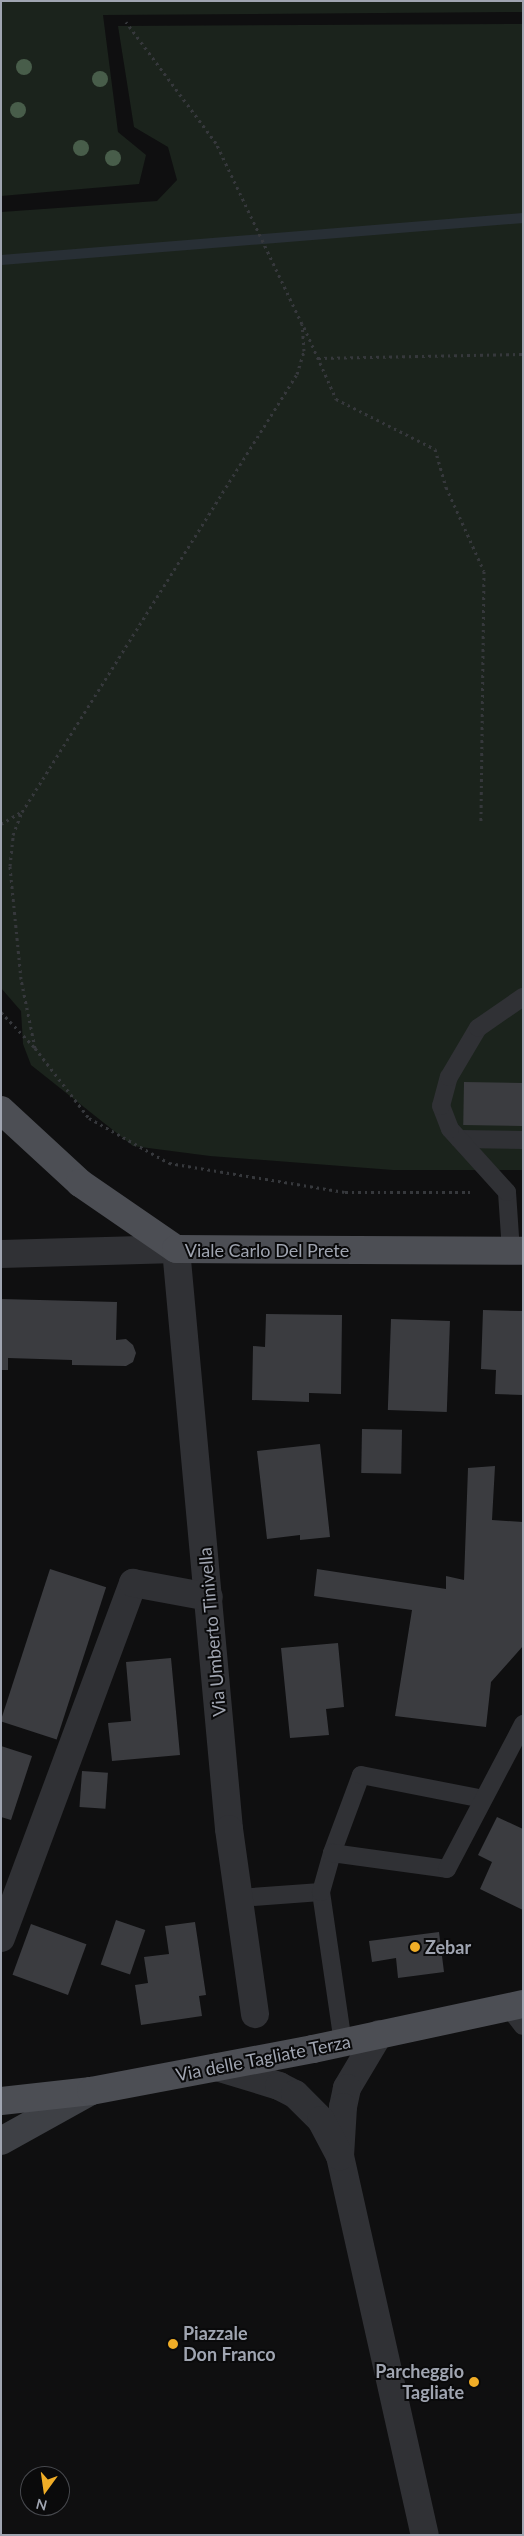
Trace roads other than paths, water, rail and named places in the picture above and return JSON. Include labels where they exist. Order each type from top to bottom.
[{"type":"main road","name":"Viale Carlo Del Prete","points":[[1,1110],[80,1183],[176,1250],[517,1251]]},
{"type":"main road","name":"Via delle Tagliate Terza","points":[[1,2101],[91,2091],[343,2043],[379,2034],[518,2012]]},
{"type":"main road","points":[[1,2140],[91,2091]]},
{"type":"street","points":[[1,1254],[176,1250]]},
{"type":"street","name":"Via Umberto Tinivella","points":[[176,1250],[238,1898],[255,2014]]},
{"type":"street","points":[[1,1938],[133,1583],[209,1596]]},
{"type":"street","points":[[340,2156],[343,2107],[347,2088],[379,2034]]},
{"type":"street","points":[[217,2067],[279,2086],[295,2094],[321,2120],[340,2156],[425,2535]]},
{"type":"lane","points":[[517,1251],[507,1192],[450,1130],[441,1106],[449,1077],[478,1028],[523,997]]},
{"type":"lane","points":[[460,1139],[523,1140]]},
{"type":"lane","points":[[332,1853],[447,1870],[523,1724]]},
{"type":"lane","points":[[343,2043],[321,1892],[332,1853],[360,1775],[483,1799]]},
{"type":"lane","points":[[238,1898],[321,1892]]},
{"type":"waterway","points":[[1,260],[523,218]]},
{"type":"place","name":"Zebar","points":[[415,1947]]},
{"type":"place","name":"Piazzale Don Franco","points":[[173,2344]]},
{"type":"place","name":"Parcheggio Tagliate","points":[[474,2382]]}]
